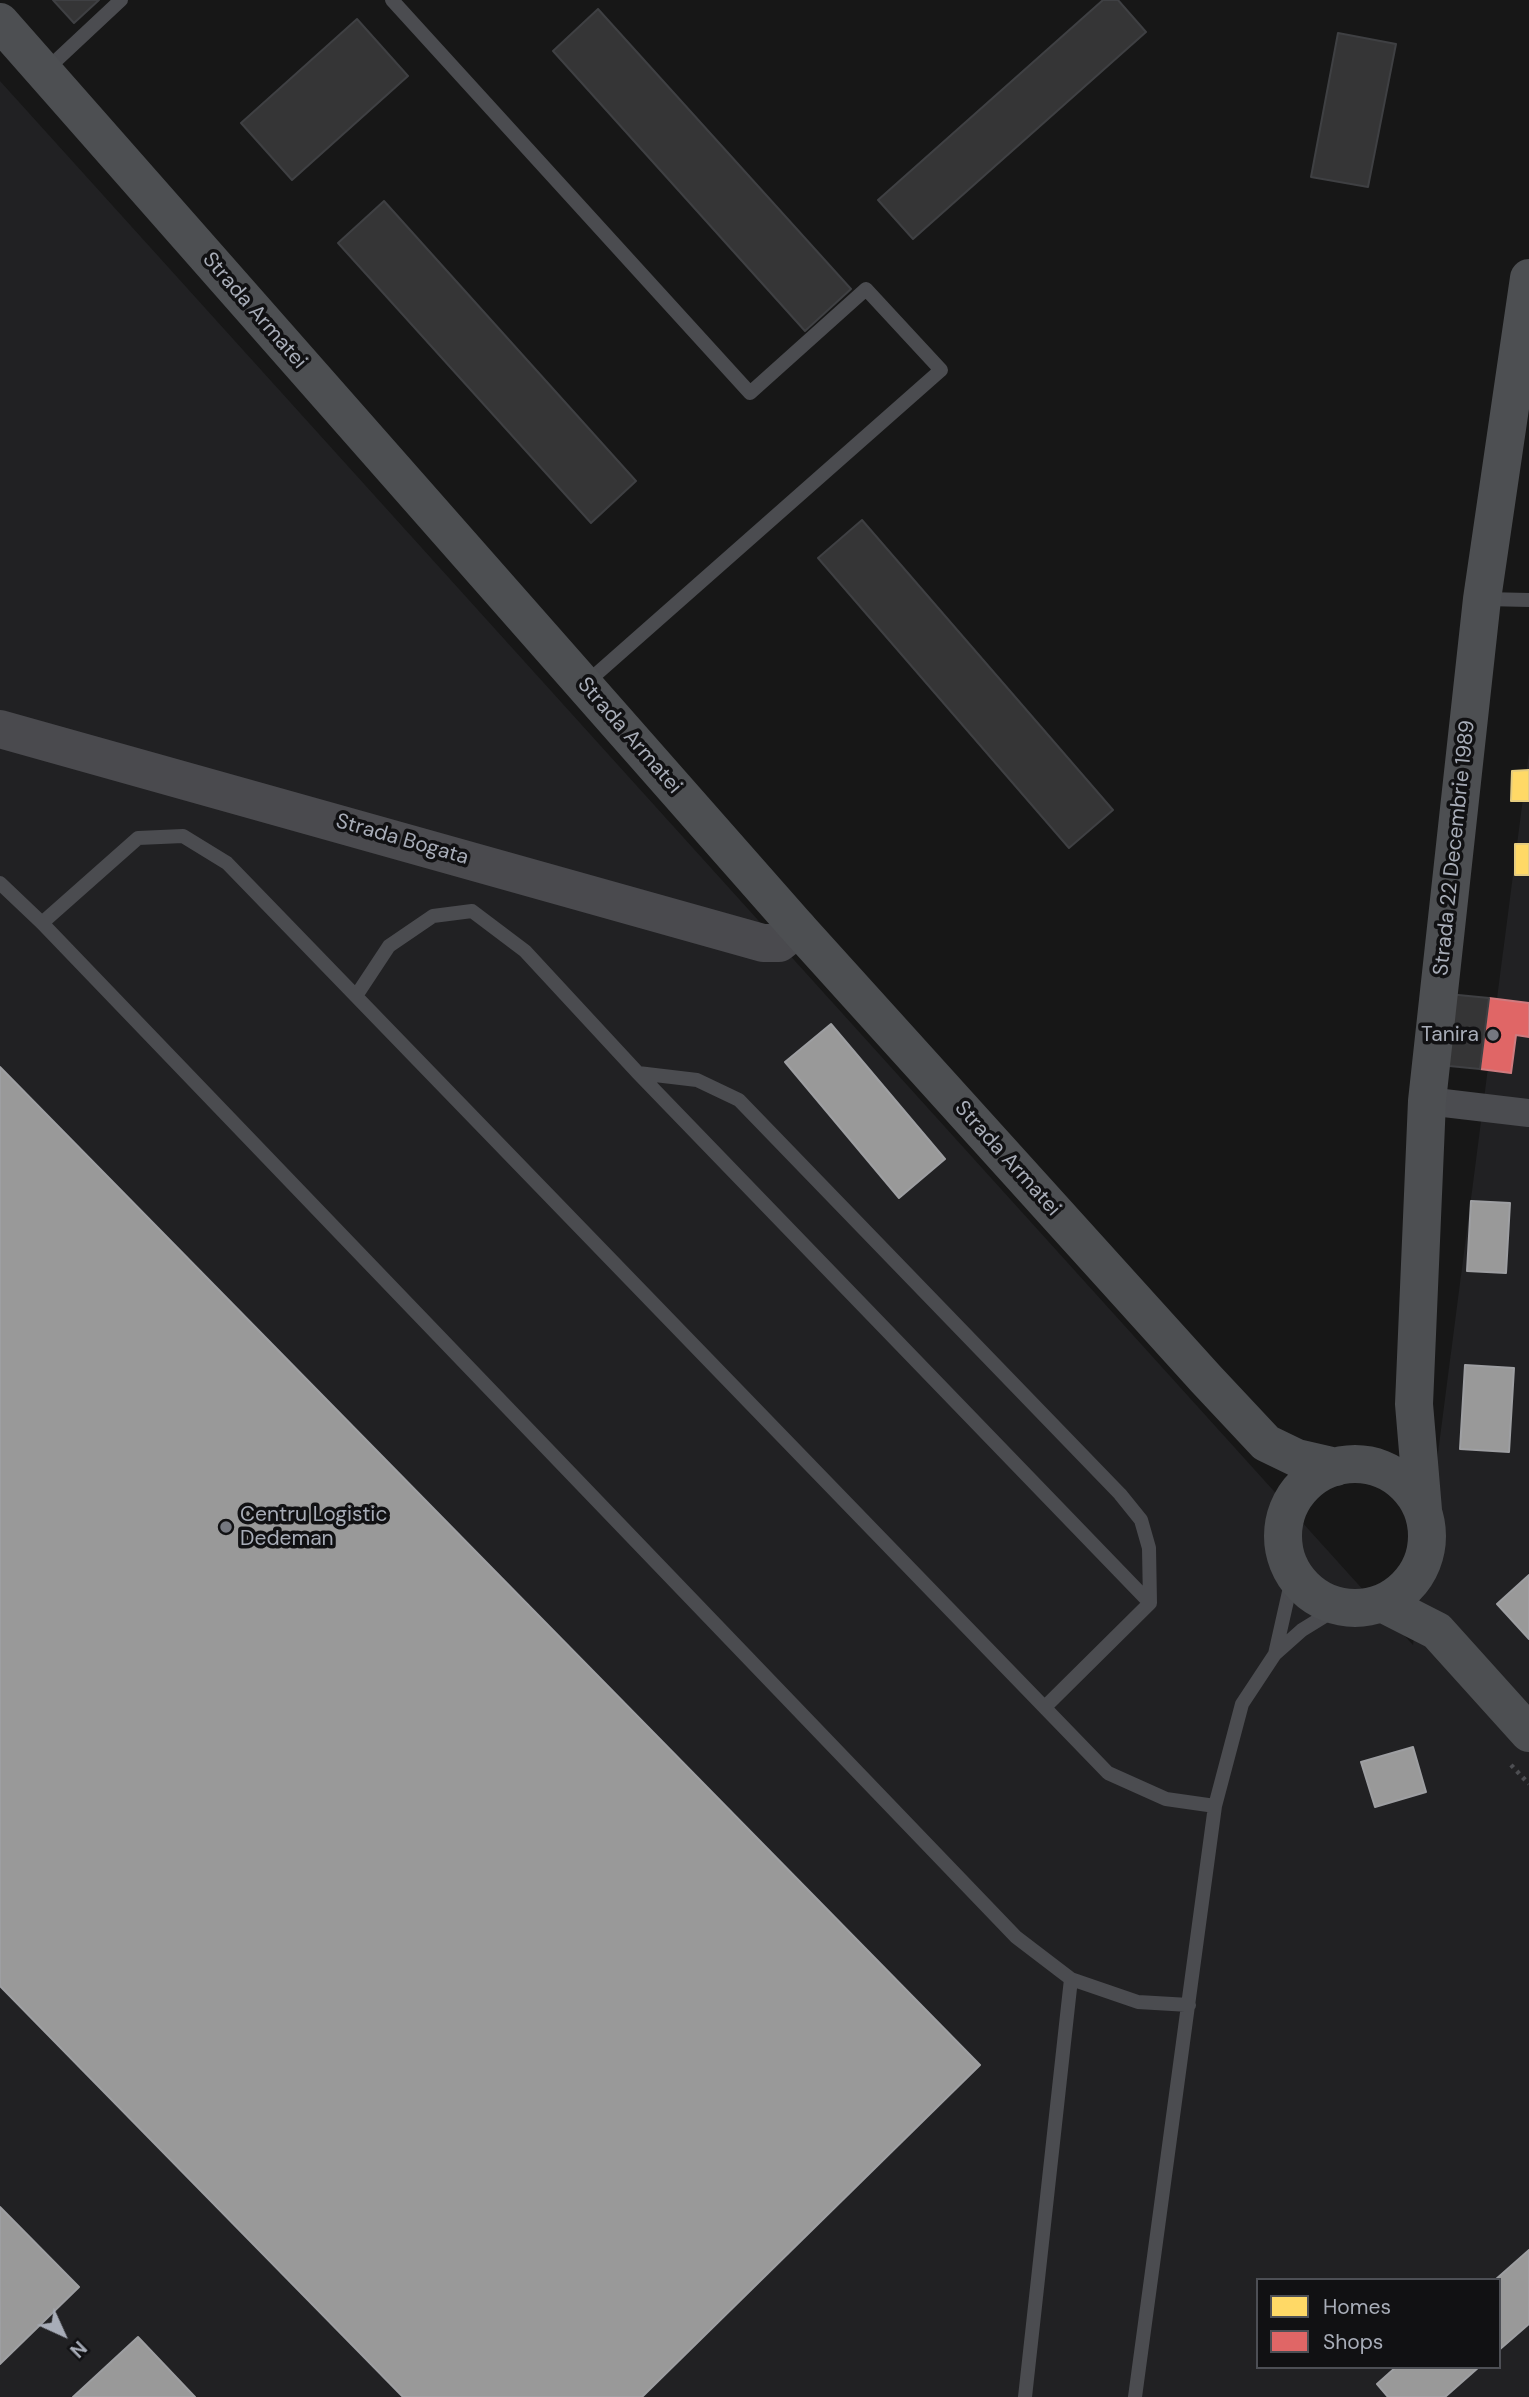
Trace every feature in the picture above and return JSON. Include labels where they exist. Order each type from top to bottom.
[{"type":"main road","name":"Strada Armatei","points":[[0,22],[798,928],[1266,1443],[1297,1458],[1353,1466]]},
{"type":"main road","name":"Strada 22 Decembrie 1989","points":[[1423,1510],[1414,1422],[1427,1101],[1482,599],[1529,278]]},
{"type":"main road","name":"Strada Bogata","points":[[0,729],[763,943],[779,943],[798,928]]},
{"type":"main road","points":[[1353,1466],[1414,1422]]},
{"type":"main road","name":"Strada Armatei","points":[[1266,1443],[1286,1517]]},
{"type":"main road","points":[[1353,1466],[1392,1474],[1411,1489],[1423,1510],[1428,1534],[1420,1566],[1414,1579],[1397,1595],[1382,1603],[1352,1609],[1329,1604],[1308,1592],[1293,1574],[1284,1552],[1283,1528],[1289,1505],[1303,1486],[1322,1472],[1353,1466]]},
{"type":"main road","points":[[1420,1566],[1437,1631],[1516,1744]]},
{"type":"main road","points":[[1382,1603],[1437,1631]]},
{"type":"street","points":[[1427,1101],[1529,1113]]},
{"type":"lane","points":[[44,72],[121,0]]},
{"type":"lane","points":[[393,0],[750,393],[866,289],[941,370],[584,685]]},
{"type":"lane","points":[[1482,599],[1529,600]]},
{"type":"lane","points":[[42,923],[138,838],[183,836],[227,863],[1108,1773],[1166,1798],[1215,1806]]},
{"type":"lane","points":[[0,883],[42,923],[1016,1937],[1071,1979],[1138,2002],[1189,2005]]},
{"type":"lane","points":[[356,996],[389,946],[433,916],[472,911],[525,951],[638,1073],[1150,1603]]},
{"type":"lane","points":[[638,1073],[696,1080],[739,1100],[1111,1484],[1141,1520],[1149,1548],[1150,1603],[1045,1707]]},
{"type":"lane","points":[[1275,1654],[1293,1574]]},
{"type":"lane","points":[[1135,2397],[1215,1806],[1242,1704],[1275,1654],[1302,1630],[1341,1606]]},
{"type":"lane","points":[[1025,2397],[1071,1979]]},
{"type":"path","points":[[1516,1744],[1529,1784]]},
{"type":"shaded area","points":[[0,81],[1413,1645],[1529,752],[1529,2397],[0,2397]]},
{"type":"building: Homes","points":[[1529,770],[1529,801],[1511,801],[1512,771]]},
{"type":"building: Homes","points":[[1515,844],[1529,844],[1529,875],[1515,875]]},
{"type":"building: Shops","points":[[1489,998],[1529,1003],[1529,1037],[1516,1035],[1511,1073],[1480,1069]]},
{"type":"building: Industry","points":[[831,1024],[945,1159],[899,1198],[785,1062]]},
{"type":"building: Industry","name":"Centru Logistic Dedeman","points":[[0,1067],[980,2065],[642,2397],[403,2397],[0,1986]]},
{"type":"building: Industry","points":[[1471,1201],[1510,1203],[1506,1273],[1467,1271]]},
{"type":"building: Industry","points":[[1465,1365],[1514,1368],[1509,1452],[1460,1449]]},
{"type":"building: Industry","points":[[1529,1575],[1529,1639],[1497,1604]]},
{"type":"building: Industry","points":[[1413,1747],[1426,1792],[1375,1807],[1361,1762]]},
{"type":"building: Industry","points":[[0,2207],[79,2287],[0,2364]]},
{"type":"building: Industry","points":[[1529,2250],[1529,2324],[1501,2348],[1501,2278],[1497,2278]]},
{"type":"building: Industry","points":[[138,2337],[195,2397],[73,2397]]},
{"type":"building: Industry","points":[[1394,2369],[1477,2369],[1445,2397],[1388,2397],[1377,2384]]},
{"type":"building: Other","points":[[53,0],[99,0],[74,23]]},
{"type":"building: Other","points":[[1103,0],[1118,0],[1146,32],[913,239],[878,200]]},
{"type":"building: Other","points":[[598,9],[851,289],[805,331],[553,51]]},
{"type":"building: Other","points":[[357,19],[408,76],[292,180],[241,123]]},
{"type":"building: Other","points":[[1338,33],[1396,44],[1368,187],[1311,177]]},
{"type":"building: Other","points":[[384,201],[636,481],[591,523],[338,243]]},
{"type":"building: Other","points":[[862,520],[1113,810],[1069,848],[818,558]]},
{"type":"building: Other","points":[[1448,994],[1489,998],[1480,1069],[1439,1065]]},
{"type":"place","name":"Tanira","points":[[1493,1035]]},
{"type":"place","name":"Centru Logistic Dedeman","points":[[226,1527]]}]
